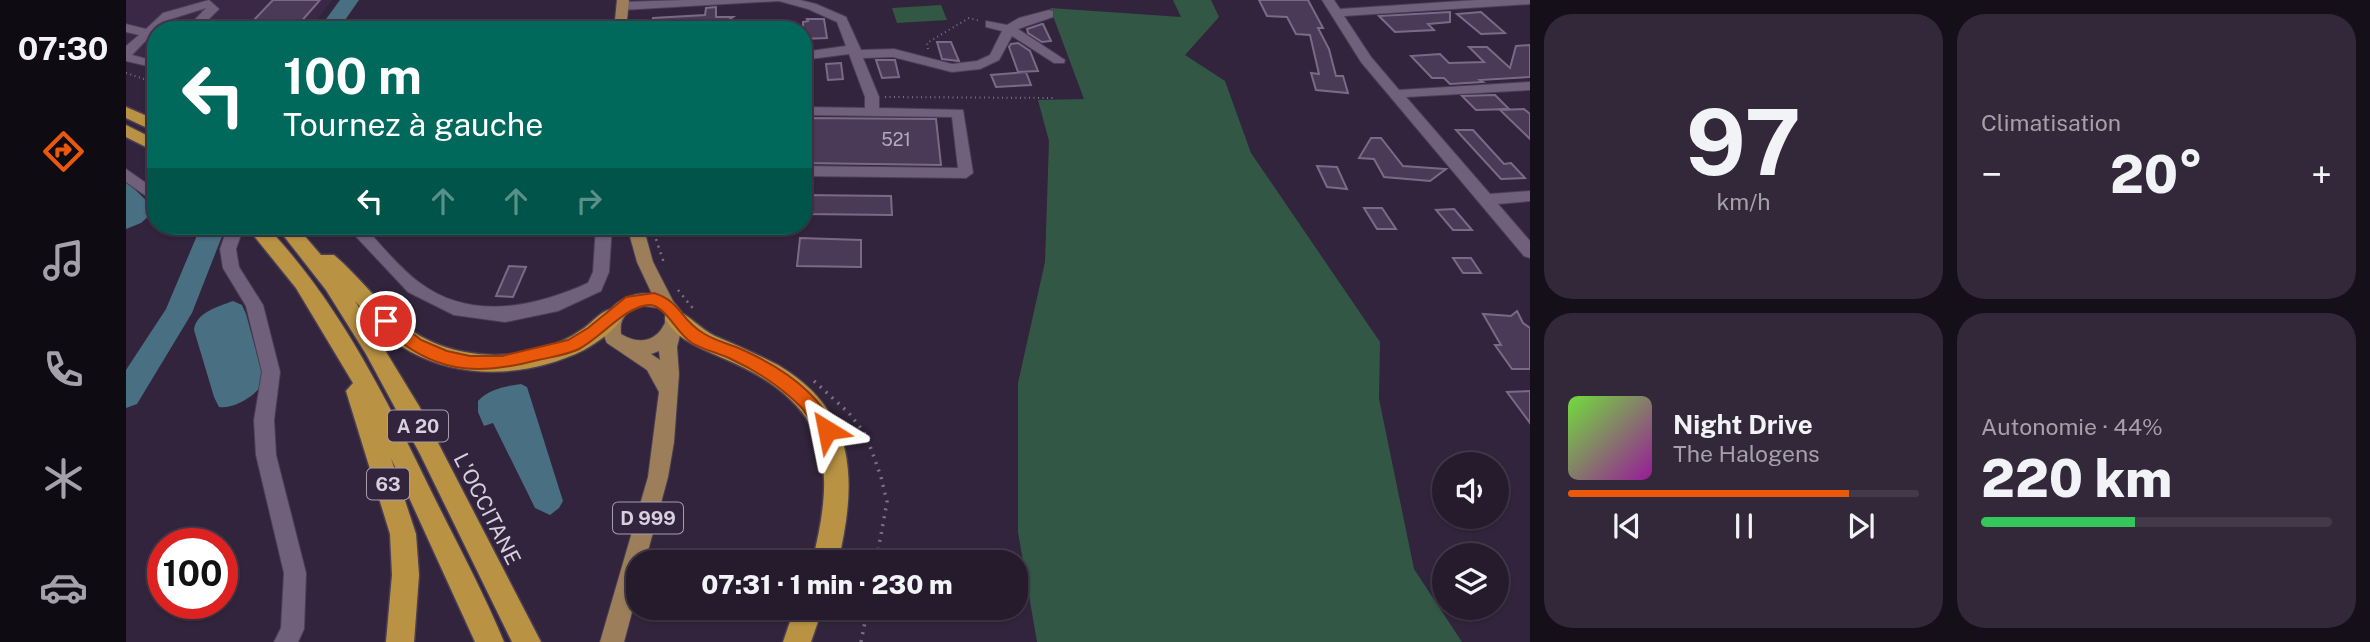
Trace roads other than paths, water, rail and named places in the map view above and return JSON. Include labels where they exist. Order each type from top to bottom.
[{"type":"highway","points":[[126,112],[147,122]]},
{"type":"highway","points":[[126,130],[147,142]]},
{"type":"highway","name":"A 20","points":[[263,235],[290,265],[337,332],[389,429],[490,642]]},
{"type":"highway","name":"L'OCCITANE","points":[[294,235],[312,255],[359,321],[413,416],[527,642]]},
{"type":"highway","points":[[297,235],[343,273],[400,334],[444,358],[478,363],[521,360],[572,345],[594,333],[618,311]]},
{"type":"highway","points":[[671,317],[699,339],[739,355],[787,383],[810,404],[823,423],[834,447],[840,481],[835,526],[828,550]]},
{"type":"highway","name":"63","points":[[337,332],[403,534],[406,597],[400,642]]},
{"type":"highway","points":[[797,642],[805,620]]},
{"type":"main road","points":[[621,21],[623,3]]},
{"type":"main road","points":[[638,235],[645,262],[671,317]]},
{"type":"main road","points":[[645,262],[643,277],[618,311],[611,331],[619,344],[653,365],[668,391]]},
{"type":"main road","points":[[618,311],[643,299],[671,317]]},
{"type":"main road","points":[[627,347],[653,346],[671,317]]},
{"type":"main road","name":"D 999","points":[[612,642],[658,477],[670,374],[668,347],[671,317]]},
{"type":"street","points":[[623,3],[774,0]]},
{"type":"street","points":[[784,0],[814,3],[842,20],[856,51],[872,105]]},
{"type":"street","points":[[1328,0],[1366,59],[1394,94],[1530,252]]},
{"type":"street","points":[[1336,13],[1529,0]]},
{"type":"street","points":[[161,21],[167,16],[209,4],[213,9],[200,21]]},
{"type":"street","points":[[812,55],[856,51],[894,53],[924,57],[952,68],[980,65],[995,57],[1009,29],[1023,21],[1049,14]]},
{"type":"street","points":[[990,24],[1009,29],[1059,60]]},
{"type":"street","points":[[126,28],[147,33]]},
{"type":"street","points":[[147,34],[126,55],[147,63]]},
{"type":"street","points":[[1394,94],[1530,86]]},
{"type":"street","points":[[812,110],[872,105],[958,113],[966,173],[812,171]]},
{"type":"street","points":[[126,174],[147,191]]},
{"type":"street","points":[[1485,200],[1530,196]]},
{"type":"street","points":[[233,235],[228,249],[231,268],[254,305],[271,372],[264,420],[266,455],[295,573],[292,629],[286,642]]},
{"type":"street","points":[[363,235],[414,288],[454,308],[495,314],[516,314],[558,304],[583,294],[597,284],[601,272],[603,235]]},
{"type":"water","points":[[126,181],[147,201],[147,218],[126,229]]},
{"type":"water","points":[[233,301],[242,305],[246,314],[264,380],[257,391],[245,400],[231,406],[219,407],[194,330],[203,314]]},
{"type":"water","points":[[521,384],[527,387],[563,501],[550,515],[535,508],[493,423],[484,426],[478,412],[478,401],[487,394]]},
{"type":"waterway","points":[[335,21],[350,0]]},
{"type":"waterway","points":[[126,395],[178,313],[209,235]]}]
